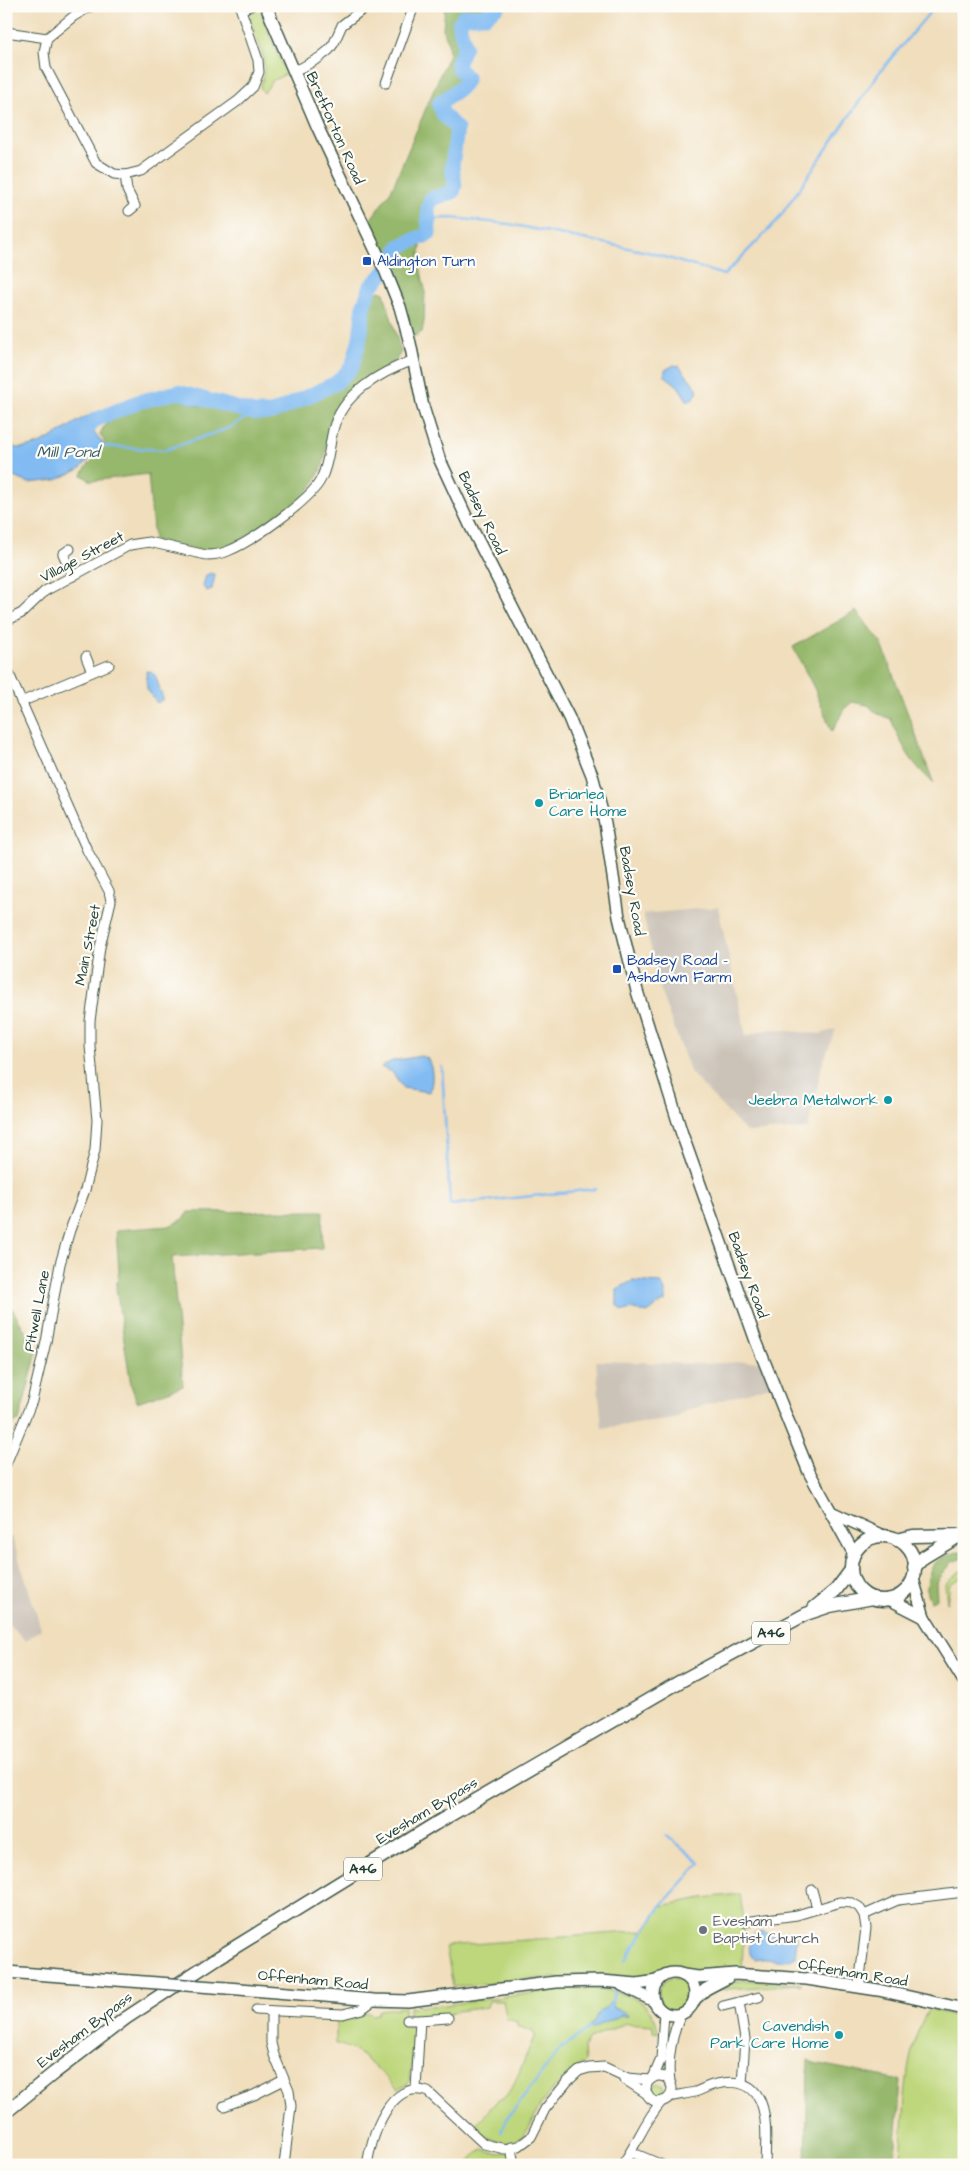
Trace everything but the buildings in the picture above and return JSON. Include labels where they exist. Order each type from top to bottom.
[{"type":"highway","points":[[897,1540],[913,1536],[961,1535]]},
{"type":"highway","points":[[914,1573],[910,1551],[897,1540],[883,1536],[866,1541],[854,1554],[851,1570],[858,1587],[873,1598],[889,1599],[899,1595],[907,1588],[924,1557],[961,1535]]},
{"type":"highway","name":"Evesham Bypass","points":[[806,1614],[836,1590],[851,1570]]},
{"type":"highway","name":"Evesham Bypass","points":[[6,2112],[126,2018],[219,1957],[512,1778],[684,1680],[806,1614],[830,1606],[873,1598]]},
{"type":"main road","name":"Bretforton Road","points":[[266,6],[294,72],[390,282]]},
{"type":"main road","name":"Badsey Road","points":[[390,282],[400,307],[414,360],[423,407],[439,458],[471,527],[569,718],[592,775],[605,823],[619,917],[637,990],[679,1126],[765,1365],[809,1472],[854,1554]]},
{"type":"main road","points":[[832,1512],[883,1536]]},
{"type":"main road","points":[[914,1573],[924,1617],[964,1681]]},
{"type":"main road","points":[[889,1599],[924,1617]]},
{"type":"main road","name":"Offenham Road","points":[[6,1972],[374,2000],[428,1999],[556,1982],[650,1983],[657,1981]]},
{"type":"main road","points":[[695,1999],[694,1985],[683,1975],[669,1973],[657,1981],[653,1994],[654,2001],[664,2013],[681,2014],[690,2009],[695,1999],[706,1989],[735,1974]]},
{"type":"main road","name":"Offenham Road","points":[[683,1975],[698,1977],[735,1974],[807,1979],[859,1986],[964,2009]]},
{"type":"main road","name":"Offenham Road","points":[[617,1982],[654,2001]]},
{"type":"street","points":[[91,6],[62,25],[47,38],[44,52],[46,68],[96,163],[114,174],[125,175],[140,171],[238,101],[253,87],[259,72],[258,60],[244,7]]},
{"type":"street","points":[[294,72],[329,50],[342,25],[367,6]]},
{"type":"street","points":[[386,83],[414,6]]},
{"type":"street","points":[[6,32],[47,38]]},
{"type":"street","points":[[125,175],[127,190],[135,206],[129,211]]},
{"type":"street","name":"Village Street","points":[[6,622],[33,604],[45,591],[105,558],[139,543],[150,542],[206,555],[229,551],[259,534],[306,498],[321,480],[329,457],[333,430],[342,408],[358,391],[376,378],[414,360]]},
{"type":"street","points":[[70,549],[63,554],[73,576]]},
{"type":"street","points":[[86,657],[92,672]]},
{"type":"street","points":[[20,702],[109,665]]},
{"type":"street","name":"Main Street","points":[[6,667],[87,850],[109,891],[111,901],[100,947],[90,1021],[90,1046],[97,1120],[95,1150],[85,1190]]},
{"type":"street","name":"Pitwell Lane","points":[[6,1464],[32,1401],[46,1342],[60,1264],[85,1190]]},
{"type":"street","points":[[812,1890],[817,1908]]},
{"type":"street","points":[[864,1915],[898,1900],[964,1892]]},
{"type":"street","points":[[744,1922],[779,1919],[840,1902],[847,1902],[859,1907],[864,1915],[864,1944],[859,1986]]},
{"type":"street","points":[[722,2006],[758,1997]]},
{"type":"street","points":[[256,2010],[344,2014],[362,2009],[374,2000]]},
{"type":"street","points":[[739,2002],[744,2039],[742,2084]]},
{"type":"street","points":[[271,2011],[271,2043],[291,2106],[284,2165]]},
{"type":"street","points":[[648,2117],[646,2087],[661,2059],[664,2013]]},
{"type":"street","points":[[622,2165],[631,2152],[648,2117],[665,2099],[671,2085],[668,2064],[673,2032],[681,2014]]},
{"type":"street","points":[[407,2020],[448,2018]]},
{"type":"street","points":[[416,2089],[420,2020]]},
{"type":"street","points":[[367,2165],[378,2121],[400,2096],[416,2089],[428,2092],[436,2097],[484,2144],[493,2147],[519,2146],[531,2137],[545,2109],[567,2082],[579,2071],[596,2066],[604,2067],[628,2078],[651,2079],[660,2076],[671,2085],[698,2090]]},
{"type":"street","points":[[617,2072],[655,2101],[718,2083],[742,2084],[756,2093],[764,2108],[765,2165]]},
{"type":"street","points":[[224,2106],[254,2095],[284,2080]]},
{"type":"street","points":[[511,2147],[514,2165]]},
{"type":"street","points":[[631,2152],[662,2165]]},
{"type":"shaded area","points":[[718,907],[746,1036],[770,1029],[820,1034],[836,1029],[822,1065],[808,1129],[746,1132],[691,1073],[662,996],[643,914]]},
{"type":"shaded area","points":[[596,1361],[700,1364],[761,1361],[770,1386],[688,1410],[675,1419],[602,1428]]},
{"type":"shaded area","points":[[12,1537],[41,1629],[26,1641],[6,1622],[6,1538]]},
{"type":"green space","points":[[445,6],[498,6],[485,16],[464,16],[459,24],[465,46],[458,62],[458,68],[467,78],[459,89],[439,104],[443,114],[457,129],[452,166],[455,186],[453,192],[432,199],[428,208],[429,234],[422,239],[419,261],[425,290],[424,321],[422,332],[413,337],[368,223],[391,191],[449,54],[448,42],[443,29]]},
{"type":"green space","points":[[257,9],[261,13],[286,74],[272,81],[264,93],[260,87],[263,78],[264,61],[250,19]]},
{"type":"green space","points":[[379,291],[384,293],[401,352],[395,361],[380,375],[353,393],[337,408],[328,429],[322,467],[309,490],[293,505],[254,532],[230,546],[213,550],[187,548],[154,540],[148,474],[91,481],[82,475],[103,447],[105,442],[100,435],[103,428],[113,419],[139,408],[177,399],[200,406],[224,406],[254,413],[272,413],[336,383],[352,367],[360,338],[364,304]]},
{"type":"green space","points":[[856,611],[881,642],[934,784],[908,754],[891,719],[876,713],[868,705],[852,702],[844,709],[832,732],[815,690],[793,647]]},
{"type":"green space","points":[[323,1211],[322,1248],[172,1257],[183,1386],[137,1402],[131,1385],[116,1288],[119,1271],[116,1230],[169,1226],[184,1219],[188,1212]]},
{"type":"green space","points":[[6,1298],[37,1352],[19,1421],[6,1426]]},
{"type":"green space","points":[[964,1550],[964,1558],[952,1562],[936,1583],[937,1598],[931,1601],[927,1592],[930,1570],[943,1558]]},
{"type":"green space","points":[[964,1570],[964,1576],[950,1584],[947,1603],[945,1584]]},
{"type":"green space","points":[[740,1894],[744,1922],[742,1970],[692,1972],[675,1967],[664,1970],[647,1979],[550,1978],[453,1987],[446,1946],[643,1931],[661,1906],[703,1898]]},
{"type":"green space","points":[[674,1978],[686,1982],[690,1994],[686,2006],[674,2010],[662,2006],[658,1994],[662,1982]]},
{"type":"green space","points":[[744,1980],[802,1984],[712,1990],[728,1983]]},
{"type":"green space","points":[[570,1988],[612,1991],[638,2000],[648,2008],[655,2019],[658,2033],[653,2032],[653,2025],[626,2023],[589,2039],[584,2048],[585,2062],[567,2075],[551,2092],[541,2104],[531,2125],[523,2135],[509,2142],[502,2142],[488,2137],[474,2127],[497,2101],[506,2096],[515,2082],[535,2035],[533,2032],[517,2026],[517,2022],[507,2019],[503,2001],[489,2001],[487,2007],[457,2011],[450,2014],[409,2016],[409,2007],[445,2005]]},
{"type":"green space","points":[[404,2007],[404,2025],[411,2026],[415,2035],[410,2081],[407,2085],[398,2089],[362,2056],[336,2044],[336,2019],[348,2019],[366,2012],[373,2015],[377,2014],[379,2010]]},
{"type":"green space","points":[[929,2009],[960,2017],[964,2021],[964,2086],[959,2114],[964,2134],[964,2165],[932,2165],[931,2163],[907,2161],[901,2156],[910,2061],[920,2026]]},
{"type":"green space","points":[[808,2060],[814,2063],[901,2080],[895,2156],[900,2165],[806,2165]]},
{"type":"green space","points":[[658,2083],[664,2089],[658,2095],[652,2089]]},
{"type":"green space","points":[[483,2149],[499,2154],[512,2151],[514,2165],[468,2165],[473,2157]]},
{"type":"water","points":[[674,365],[679,366],[697,388],[698,392],[692,400],[687,400],[678,386],[664,375],[665,370]]},
{"type":"water","name":"Mill Pond","points":[[87,416],[97,426],[94,433],[103,443],[80,469],[56,480],[29,483],[6,474],[6,442],[9,441],[16,448],[35,445],[53,437]]},
{"type":"water","points":[[211,573],[215,575],[212,589],[206,591],[203,586],[206,575]]},
{"type":"water","points":[[146,671],[152,672],[156,677],[163,699],[157,703],[147,689]]},
{"type":"water","points":[[421,1056],[427,1058],[432,1070],[432,1084],[429,1092],[403,1088],[393,1073],[381,1067],[392,1061]]},
{"type":"water","points":[[632,1281],[661,1283],[665,1291],[665,1302],[647,1313],[634,1309],[624,1311],[617,1306],[617,1289]]},
{"type":"water","points":[[762,1931],[772,1936],[787,1931],[795,1934],[797,1938],[795,1956],[787,1960],[755,1960],[752,1958],[749,1951],[750,1943],[755,1932]]},
{"type":"water","points":[[610,2002],[613,2002],[612,2007],[628,2015],[627,2017],[622,2015],[591,2029],[589,2027],[598,2013],[608,2006]]},
{"type":"waterway","points":[[82,438],[93,421],[138,402],[178,392],[254,413],[272,413],[336,383],[352,367],[360,338],[364,304],[371,286],[386,271],[400,246],[429,234],[428,208],[431,199],[453,192],[455,186],[452,166],[457,129],[443,114],[439,104],[459,89],[467,78],[458,68],[458,62],[465,46],[459,24],[464,16],[485,16],[498,6]]},
{"type":"waterway","points":[[429,219],[451,218],[509,224],[648,252],[724,275],[777,221],[879,73],[935,6]]},
{"type":"waterway","points":[[101,446],[165,450],[229,428],[254,413]]},
{"type":"waterway","points":[[442,1067],[450,1205],[595,1189]]},
{"type":"waterway","points":[[625,1960],[661,1906],[700,1863],[667,1835]]},
{"type":"waterway","points":[[611,2005],[616,1986]]},
{"type":"waterway","points":[[501,2132],[507,2119],[561,2048],[591,2027]]},
{"type":"place","name":"Aldington Turn","points":[[367,261]]},
{"type":"place","name":"Briarlea Care Home","points":[[539,803]]},
{"type":"place","name":"Badsey Road - Ashdown Farm","points":[[617,969]]},
{"type":"place","name":"Jeebra Metalwork","points":[[888,1100]]},
{"type":"place","name":"Evesham Baptist Church","points":[[703,1930]]},
{"type":"place","name":"Cavendish Park Care Home","points":[[839,2035]]}]
